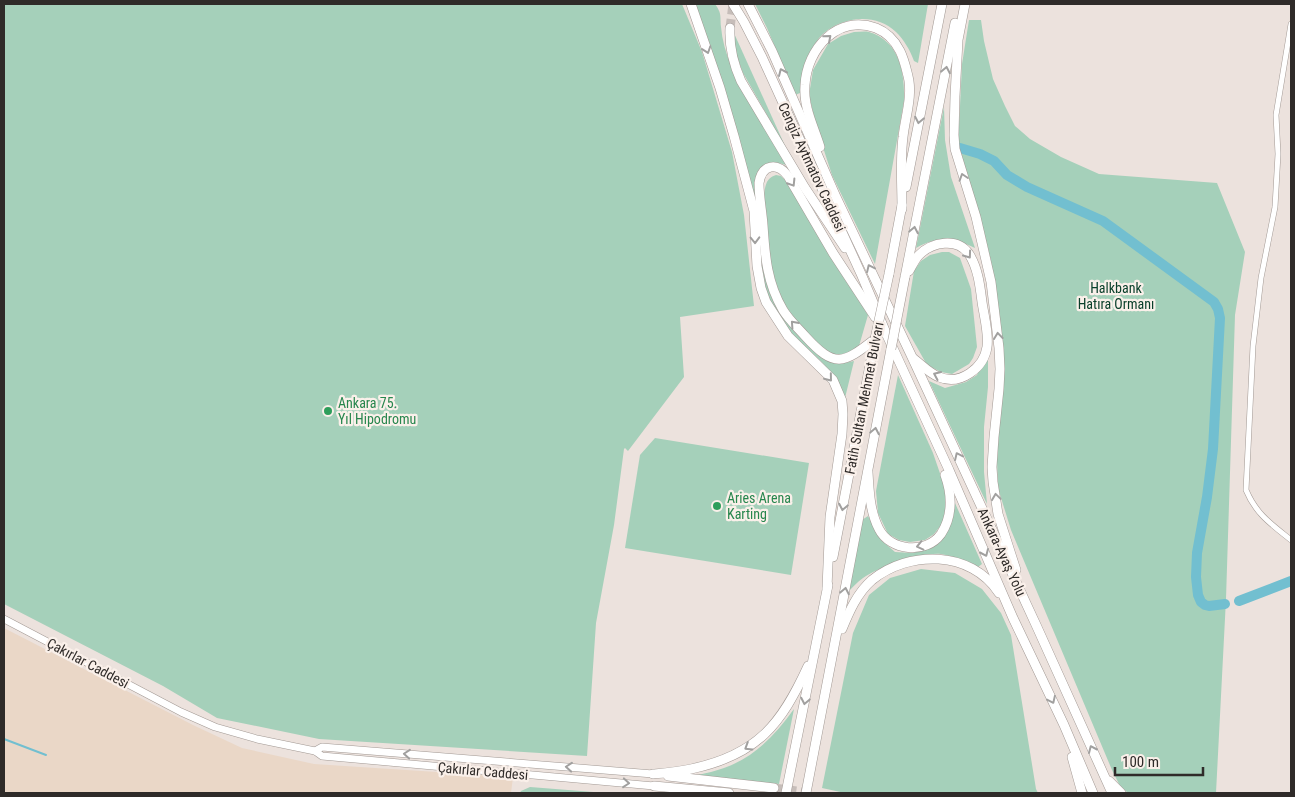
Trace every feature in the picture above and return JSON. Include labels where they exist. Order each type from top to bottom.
[{"type":"highway","points":[[691,4],[732,128],[754,210],[757,266],[766,302],[788,336],[833,380],[842,401],[842,434],[830,517],[827,588]]},
{"type":"highway","name":"Cengiz Aytmatov Caddesi","points":[[733,4],[762,57],[886,332]]},
{"type":"highway","name":"Cengiz Aytmatov Caddesi","points":[[748,4],[772,51],[836,198],[891,312]]},
{"type":"highway","name":"Fatih Sultan Mehmet Bulvarı","points":[[786,793],[942,4]]},
{"type":"highway","name":"Fatih Sultan Mehmet Bulvarı","points":[[806,793],[959,4]]},
{"type":"highway","points":[[965,4],[958,40],[954,136],[955,149],[988,265],[999,348],[999,389],[992,459],[993,482],[998,514],[1008,547],[1037,627]]},
{"type":"highway","points":[[957,65],[970,4]]},
{"type":"highway","points":[[836,198],[807,108],[805,95],[807,70],[820,45],[836,31],[852,25],[870,26],[888,35],[895,43],[900,51],[909,79],[909,92],[902,139],[902,209]]},
{"type":"highway","points":[[730,28],[729,42],[736,70],[741,81],[862,276]]},
{"type":"highway","points":[[868,472],[870,498],[875,519],[884,537],[901,547],[910,548],[926,545],[940,536],[950,510],[950,490],[946,476],[886,332],[833,253],[788,176],[783,170],[778,168],[774,167],[765,170],[759,183],[766,267],[783,310],[816,348],[829,358],[846,358],[875,339]]},
{"type":"highway","points":[[905,277],[918,256],[930,247],[941,243],[961,246],[969,253],[980,284],[987,335],[985,355],[981,363],[968,375],[950,380],[940,378],[912,356]]},
{"type":"highway","name":"Ankara-Ayaş Yolu","points":[[891,312],[1112,793]]},
{"type":"highway","name":"Ankara-Ayaş Yolu","points":[[886,332],[1093,793]]},
{"type":"highway","points":[[834,648],[849,612],[859,594],[871,581],[884,572],[899,564],[914,560],[932,558],[946,560],[960,563],[976,570],[997,590],[1013,618]]},
{"type":"highway","points":[[652,774],[690,770],[709,764],[729,757],[762,738],[788,706],[815,652]]},
{"type":"highway","points":[[1064,725],[1082,793]]},
{"type":"highway","points":[[652,774],[774,788]]},
{"type":"highway","points":[[1104,776],[1121,793]]},
{"type":"highway","points":[[654,786],[692,793]]},
{"type":"highway","points":[[654,786],[729,793]]},
{"type":"main road","name":"Çakırlar Caddesi","points":[[4,618],[181,712],[215,727],[257,739],[315,751],[322,756],[654,786]]},
{"type":"main road","name":"Çakırlar Caddesi","points":[[315,751],[322,747],[652,774]]},
{"type":"main road","points":[[599,781],[600,770]]},
{"type":"street","points":[[1291,24],[1276,115],[1278,154],[1275,207],[1261,278],[1253,346],[1246,490],[1251,501],[1265,520],[1291,540]]},
{"type":"shaded area","points":[[4,628],[193,725],[242,748],[314,764],[513,777],[511,793],[4,793]]},
{"type":"green space","name":"Ankara 75. Yıl Hipodromu","points":[[4,4],[682,4],[702,52],[732,152],[744,215],[754,306],[680,317],[684,377],[628,451],[624,449],[614,525],[596,623],[587,756],[319,739],[217,718],[163,686],[4,604]]},
{"type":"green space","points":[[695,4],[715,4],[717,7],[720,15],[723,42],[731,66],[786,165],[770,163],[760,168],[758,172],[765,275],[816,352],[825,359],[834,362],[854,361],[845,398],[836,379],[829,370],[785,326],[766,292],[759,260],[758,229]]},
{"type":"green space","points":[[755,4],[928,4],[918,63],[914,61],[902,38],[887,25],[867,19],[846,21],[836,25],[819,38],[804,66],[800,93],[795,95]]},
{"type":"green space","name":"Halkbank Hatıra Ormanı","points":[[969,20],[981,20],[993,79],[1015,126],[1030,139],[1061,157],[1099,174],[1217,183],[1245,252],[1235,315],[1226,599],[1216,793],[1128,793],[1120,786],[1011,530],[998,488],[997,461],[1003,371],[999,319],[991,261],[959,144],[962,64]]},
{"type":"green space","points":[[733,31],[786,148],[743,73],[735,51]]},
{"type":"green space","points":[[854,32],[869,32],[879,36],[888,43],[894,51],[902,70],[904,91],[904,101],[875,264],[832,175],[817,129],[809,95],[813,70],[828,44],[841,36]]},
{"type":"green space","points":[[944,107],[945,140],[951,177],[975,248],[946,239],[932,241],[916,248]]},
{"type":"green space","points":[[772,176],[781,176],[786,181],[868,315],[859,346],[850,353],[834,355],[821,348],[787,309],[777,288],[771,270],[764,198],[765,187],[768,181]]},
{"type":"green space","points":[[949,252],[960,258],[971,289],[977,347],[969,364],[952,374],[941,372],[927,365],[905,326],[914,271],[921,261],[930,255]]},
{"type":"green space","points":[[988,352],[988,387],[984,427],[984,472],[987,504],[929,381],[945,388],[966,382],[977,375]]},
{"type":"green space","points":[[898,375],[933,453],[945,488],[946,513],[941,525],[934,534],[925,540],[910,542],[899,540],[888,534],[878,513],[876,491]]},
{"type":"green space","name":"Aries Arena Karting","points":[[655,438],[809,463],[791,575],[625,548],[640,455]]},
{"type":"green space","points":[[955,503],[982,564],[978,567],[955,557],[941,554],[923,555],[900,561],[870,574],[859,581],[848,592],[862,520],[868,516],[881,540],[895,552],[913,553],[931,547],[950,522]]},
{"type":"green space","points":[[921,569],[955,573],[982,589],[1001,613],[1011,635],[1038,793],[845,793],[822,788],[853,633],[869,595],[890,578]]},
{"type":"green space","points":[[794,709],[779,784],[698,775],[721,769],[745,758],[772,736]]},
{"type":"green space","points":[[530,787],[606,793],[520,793]]},
{"type":"waterway","points":[[960,148],[980,154],[994,161],[1007,175],[1027,187],[1103,221],[1214,302],[1220,318],[1213,449],[1197,553],[1196,577],[1198,595],[1201,602],[1209,606],[1225,604]]},
{"type":"waterway","points":[[1239,601],[1291,581]]},
{"type":"waterway","points":[[4,739],[46,755]]},
{"type":"tunnel","points":[[730,28],[733,4]]},
{"type":"tunnel","points":[[774,788],[811,793]]},
{"type":"place","name":"Ankara 75. Yıl Hipodromu","points":[[328,411]]},
{"type":"place","name":"Aries Arena Karting","points":[[717,506]]}]
